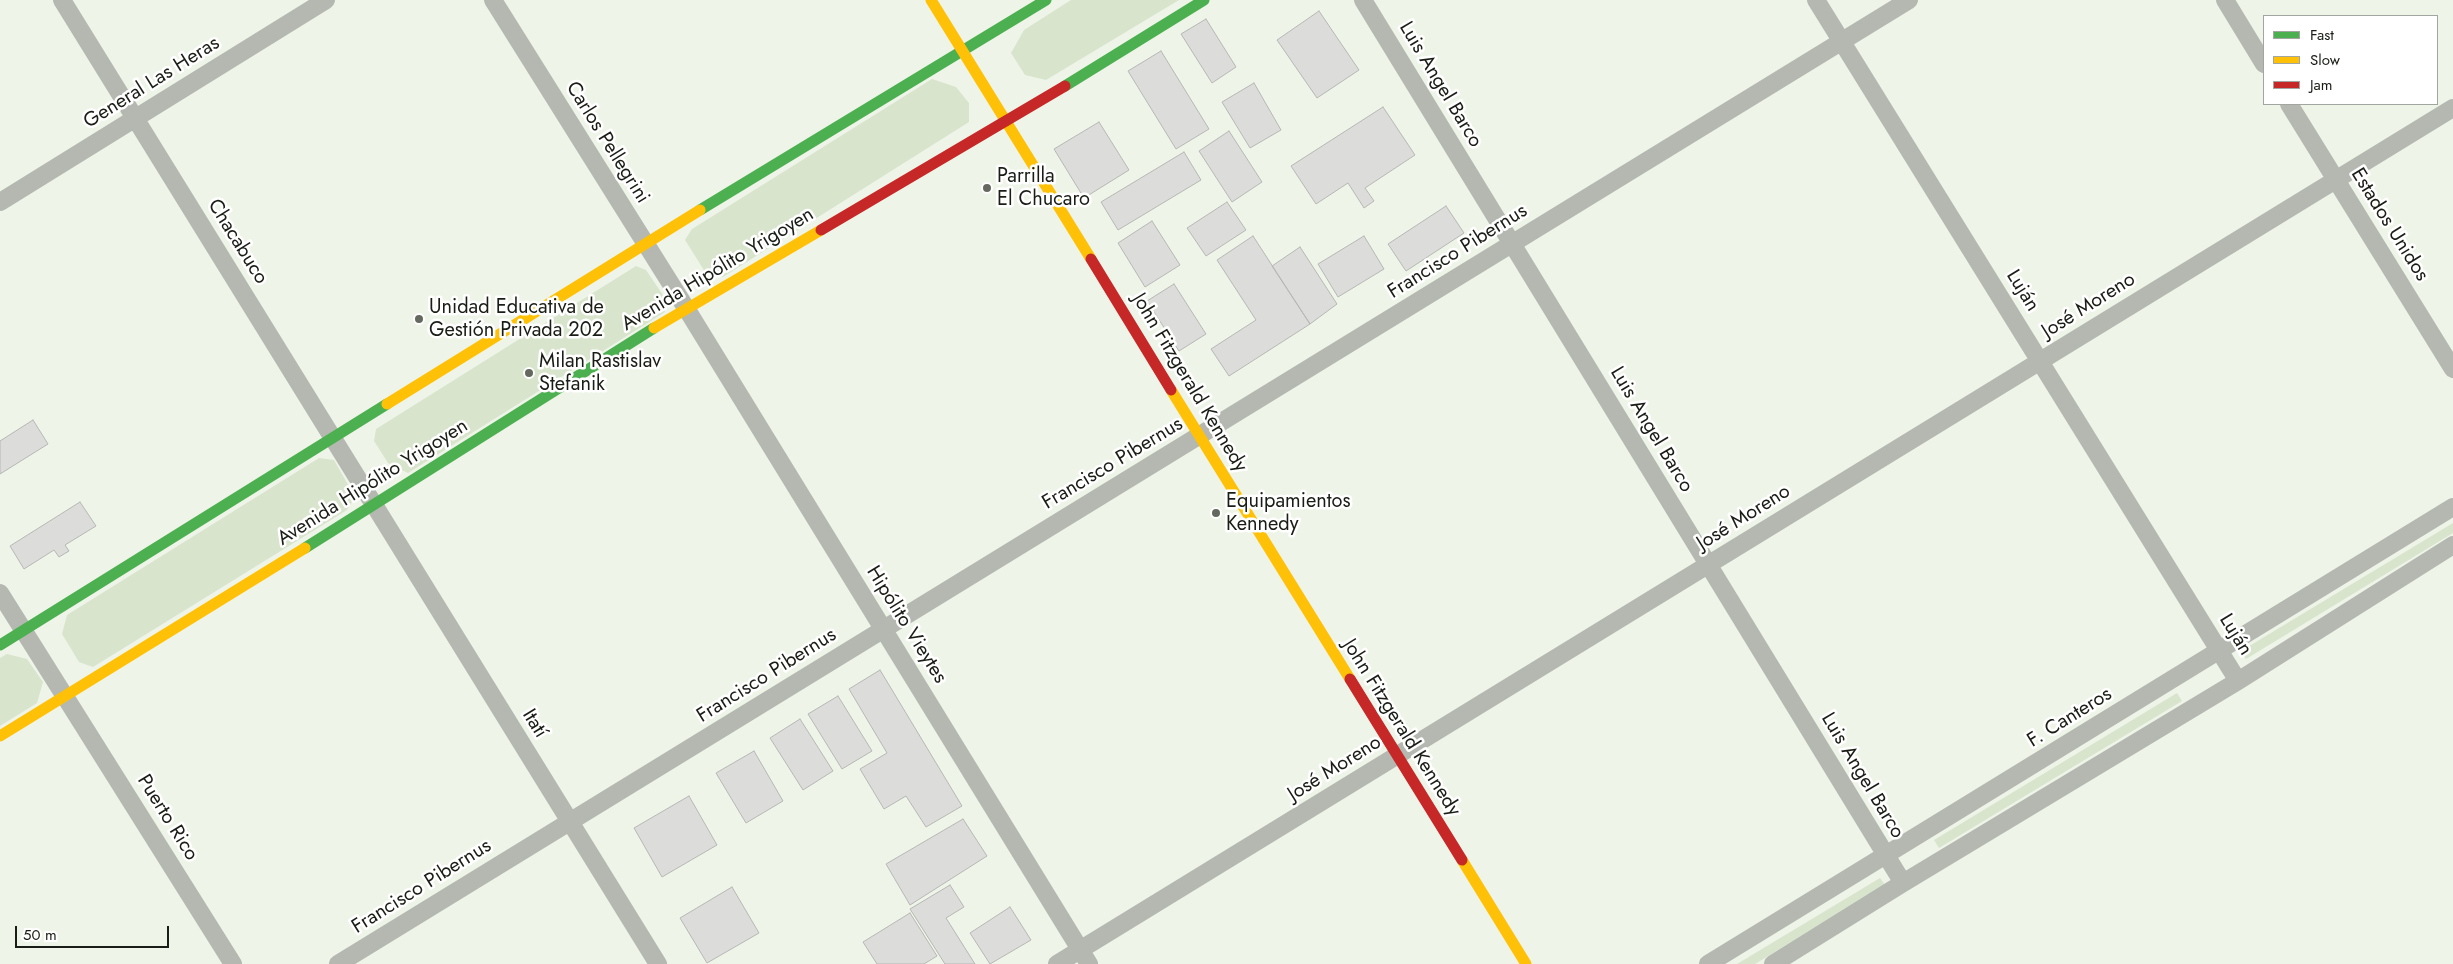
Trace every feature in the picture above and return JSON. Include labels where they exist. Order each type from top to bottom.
[{"type":"main road","name":"John Fitzgerald Kennedy","points":[[931,0],[1526,964]]},
{"type":"main road","points":[[0,645],[645,243],[1046,0]]},
{"type":"main road","name":"Avenida Hipólito Yrigoyen","points":[[0,736],[374,506],[686,308],[1007,121],[1204,0]]},
{"type":"street","name":"Chacabuco","points":[[62,0],[374,506]]},
{"type":"street","name":"General Las Heras","points":[[0,202],[326,0]]},
{"type":"street","name":"Carlos Pellegrini","points":[[493,0],[686,308]]},
{"type":"street","name":"Luis Angel Barco","points":[[1363,0],[1902,883]]},
{"type":"street","name":"Luján","points":[[1816,0],[2238,681]]},
{"type":"street","name":"Francisco Pibernus","points":[[338,964],[1909,0]]},
{"type":"street","points":[[2225,0],[2263,62]]},
{"type":"street","name":"Estados Unidos","points":[[2290,105],[2453,369]]},
{"type":"street","name":"José Moreno","points":[[1057,964],[1084,957],[1396,756],[2453,108]]},
{"type":"street","name":"Hipólito Vieytes","points":[[686,308],[1084,957]]},
{"type":"street","name":"Itatí","points":[[374,506],[658,964]]},
{"type":"street","name":"F. Canteros","points":[[1708,964],[2453,507]]},
{"type":"street","points":[[1773,964],[1902,883],[2238,681],[2453,544]]},
{"type":"street","name":"Puerto Rico","points":[[0,592],[233,964]]},
{"type":"green space","points":[[1071,0],[1179,0],[1046,80],[1025,75],[1011,53],[1024,30]]},
{"type":"green space","points":[[932,79],[956,87],[969,103],[969,122],[723,277],[707,275],[685,240],[692,229]]},
{"type":"green space","points":[[636,266],[646,270],[665,298],[665,312],[408,473],[388,463],[374,441],[376,429]]},
{"type":"green space","points":[[319,458],[334,460],[355,497],[347,510],[93,667],[79,662],[62,634],[67,615]]},
{"type":"green space","points":[[2453,523],[2453,533],[2246,659],[2241,651]]},
{"type":"green space","points":[[7,654],[27,659],[43,682],[37,703],[0,726],[0,658]]},
{"type":"green space","points":[[2177,693],[2182,701],[1939,848],[1934,840]]},
{"type":"green space","points":[[1880,878],[1885,885],[1755,964],[1737,964]]},
{"type":"building","points":[[1319,11],[1359,70],[1317,98],[1277,40]]},
{"type":"building","points":[[1206,19],[1236,67],[1212,83],[1181,34]]},
{"type":"building","points":[[1161,51],[1209,129],[1176,149],[1128,71]]},
{"type":"building","points":[[1254,83],[1281,130],[1250,148],[1222,102]]},
{"type":"building","points":[[1383,107],[1415,155],[1365,188],[1374,201],[1364,208],[1348,183],[1316,204],[1291,166]]},
{"type":"building","points":[[1099,122],[1129,170],[1084,198],[1054,149]]},
{"type":"building","points":[[1229,131],[1262,182],[1232,202],[1199,151]]},
{"type":"building","points":[[1184,152],[1201,180],[1118,230],[1101,202]]},
{"type":"building","points":[[1227,202],[1246,230],[1206,256],[1187,228]]},
{"type":"building","points":[[1446,206],[1464,233],[1406,271],[1388,244]]},
{"type":"building","points":[[1152,221],[1180,265],[1145,287],[1118,243]]},
{"type":"building","points":[[1253,236],[1310,324],[1229,376],[1211,349],[1256,320],[1217,260]]},
{"type":"building","points":[[1364,236],[1384,269],[1338,297],[1318,264]]},
{"type":"building","points":[[1300,247],[1337,304],[1310,324],[1272,266]]},
{"type":"building","points":[[1174,284],[1206,334],[1179,351],[1147,301]]},
{"type":"building","points":[[33,420],[48,444],[0,474],[0,441]]},
{"type":"building","points":[[80,502],[96,526],[65,545],[69,551],[59,557],[54,550],[24,569],[10,546]]},
{"type":"building","points":[[880,670],[962,806],[926,827],[906,796],[884,809],[860,769],[887,753],[849,689]]},
{"type":"building","points":[[838,696],[872,751],[842,769],[808,714]]},
{"type":"building","points":[[800,719],[833,771],[803,790],[770,738]]},
{"type":"building","points":[[754,751],[783,801],[746,823],[716,773]]},
{"type":"building","points":[[689,796],[717,845],[662,877],[634,828]]},
{"type":"building","points":[[963,819],[987,856],[910,905],[886,864]]},
{"type":"building","points":[[950,885],[964,907],[946,918],[975,964],[945,964],[910,909]]},
{"type":"building","points":[[732,887],[759,933],[707,963],[680,918]]},
{"type":"building","points":[[1010,907],[1031,940],[990,964],[970,933]]},
{"type":"building","points":[[910,913],[937,956],[924,964],[877,964],[863,942]]},
{"type":"traffic: fast","points":[[700,210],[1046,0]]},
{"type":"traffic: fast","points":[[1065,86],[1204,0]]},
{"type":"traffic: fast","points":[[305,548],[654,328]]},
{"type":"traffic: fast","points":[[0,645],[387,404]]},
{"type":"traffic: slow","points":[[931,0],[1091,259]]},
{"type":"traffic: slow","points":[[387,404],[700,210]]},
{"type":"traffic: slow","points":[[654,328],[821,230]]},
{"type":"traffic: slow","points":[[1171,390],[1350,679]]},
{"type":"traffic: slow","points":[[0,736],[305,548]]},
{"type":"traffic: slow","points":[[1462,860],[1526,964]]},
{"type":"traffic: jam","points":[[821,230],[1065,86]]},
{"type":"traffic: jam","points":[[1091,259],[1171,390]]},
{"type":"traffic: jam","points":[[1350,679],[1462,860]]},
{"type":"place","name":"Parrilla El Chucaro","points":[[987,188]]},
{"type":"place","name":"Unidad Educativa de Gestión Privada 202","points":[[419,319]]},
{"type":"place","name":"Milan Rastislav Stefanik","points":[[529,373]]},
{"type":"place","name":"Equipamientos Kennedy","points":[[1216,513]]}]
